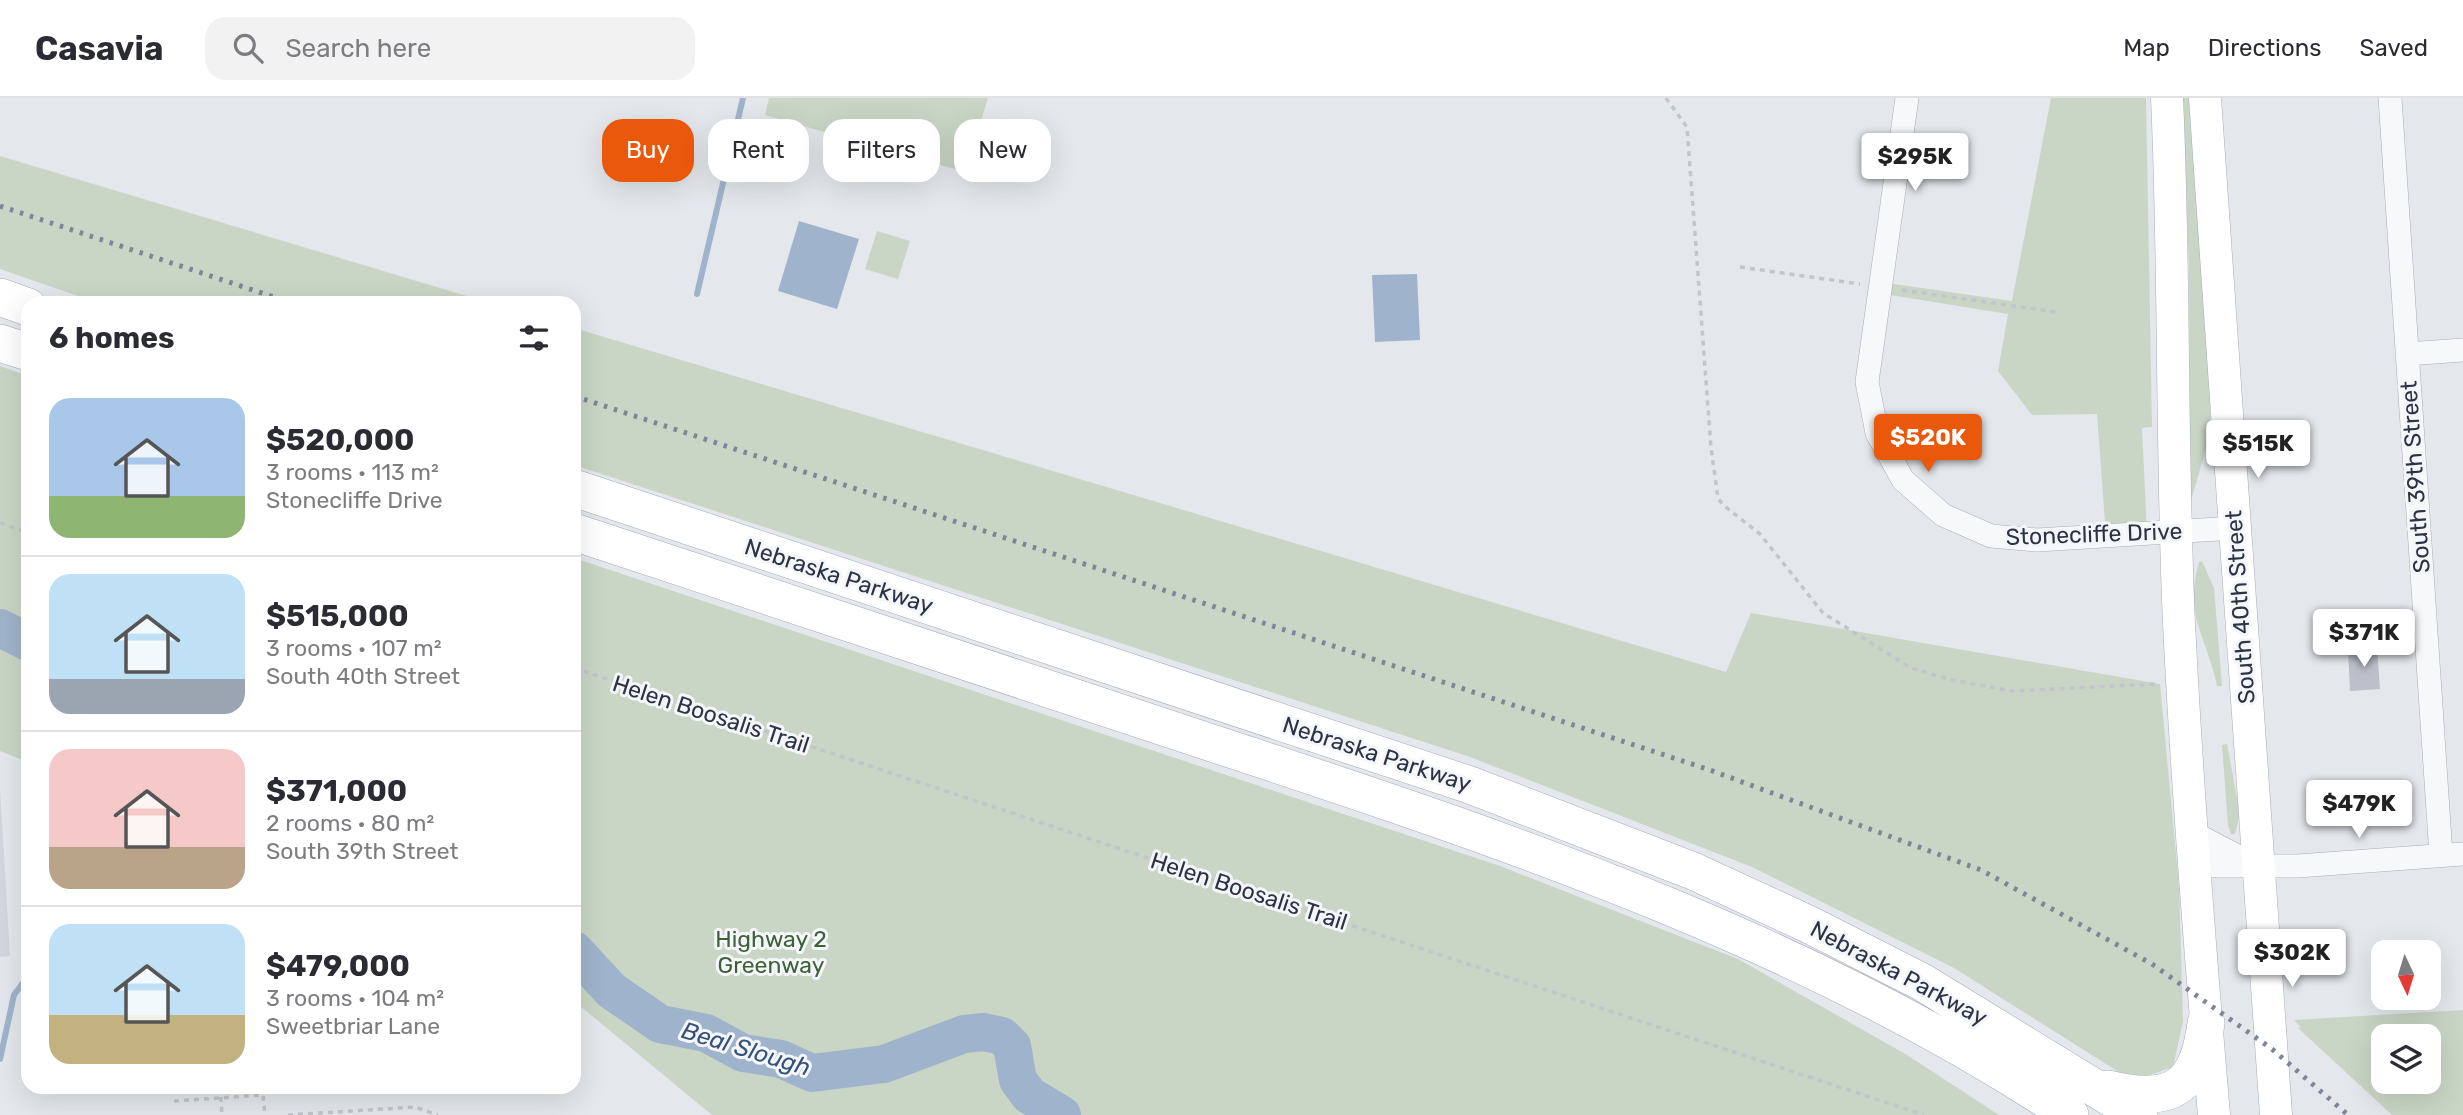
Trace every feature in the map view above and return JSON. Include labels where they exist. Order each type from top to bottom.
[{"type":"main road","points":[[2168,98],[2173,222],[2176,532],[2193,833],[2214,1115]]},
{"type":"main road","name":"South 40th Street","points":[[2205,98],[2276,1115]]},
{"type":"main road","points":[[0,297],[21,304]]},
{"type":"main road","points":[[0,342],[21,350]]},
{"type":"main road","name":"Nebraska Parkway","points":[[581,490],[1470,785],[1680,866],[1808,924],[1922,982],[2139,1115]]},
{"type":"main road","name":"Nebraska Parkway","points":[[581,534],[1548,856],[1746,939],[1850,989],[1958,1046],[2070,1115]]},
{"type":"main road","points":[[2085,1081],[2138,1096],[2169,1092],[2188,1080],[2195,1070],[2203,1048],[2206,1023]]},
{"type":"street","name":"Stonecliffe Drive","points":[[1907,98],[1867,382],[1873,421],[1888,458],[1921,499],[1943,515],[1991,536],[2037,540],[2235,528]]},
{"type":"street","name":"South 39th Street","points":[[2390,98],[2407,354],[2452,855]]},
{"type":"street","points":[[2407,354],[2463,350]]},
{"type":"street","points":[[2193,833],[2257,866]]},
{"type":"street","points":[[2196,866],[2257,866],[2452,855]]},
{"type":"path","points":[[1666,98],[1687,127],[1711,448],[1718,498],[1723,505],[1760,534],[1824,613],[1911,668],[1952,680],[2012,691],[2162,684]]},
{"type":"path","points":[[0,523],[21,530]]},
{"type":"path","name":"Helen Boosalis Trail","points":[[581,670],[1924,1115]]},
{"type":"path","points":[[221,1094],[222,1115]]},
{"type":"path","points":[[174,1101],[263,1095],[265,1115]]},
{"type":"path","points":[[288,1115],[415,1107],[438,1115]]},
{"type":"shaded area","points":[[0,788],[10,956],[0,957]]},
{"type":"green space","points":[[769,98],[988,98],[981,119],[954,119],[954,169],[940,165],[940,119],[823,119],[823,132],[809,128],[809,119],[779,119],[765,115]]},
{"type":"green space","points":[[2051,98],[2146,98],[2152,427],[2142,428],[2147,533],[2106,536],[2097,414],[2032,415],[1998,371],[2008,314],[1878,293],[1880,282],[2012,301]]},
{"type":"green space","points":[[2183,98],[2192,98],[2211,402],[2209,438],[2190,504],[2189,270]]},
{"type":"green space","points":[[0,156],[467,296],[78,296],[0,269]]},
{"type":"green space","points":[[877,231],[910,241],[898,279],[865,269]]},
{"type":"green space","points":[[581,330],[1726,672],[1751,613],[2160,684],[2179,886],[2183,1021],[2173,1067],[2133,1081],[1954,968],[1752,867],[1470,757],[581,467]]},
{"type":"green space","points":[[0,366],[21,374],[21,759],[0,751]]},
{"type":"green space","name":"Highway 2 Greenway","points":[[581,560],[1500,866],[1738,959],[1907,1055],[1999,1115],[712,1115],[581,1007]]},
{"type":"green space","points":[[2202,561],[2214,588],[2222,686],[2217,686],[2195,613],[2195,581],[2199,562]]},
{"type":"green space","points":[[2227,744],[2240,814],[2235,834],[2231,834],[2228,825],[2222,745]]},
{"type":"green space","points":[[2463,1010],[2463,1115],[2392,1115],[2298,1028],[2301,1027],[2294,1020]]},
{"type":"water","points":[[799,221],[859,239],[837,309],[778,291]]},
{"type":"water","points":[[1417,274],[1420,340],[1375,342],[1372,275]]},
{"type":"building","points":[[2377,647],[2380,689],[2350,691],[2348,650]]},
{"type":"waterway","points":[[697,294],[743,98]]},
{"type":"waterway","name":"Beal Slough","points":[[0,628],[21,638]]},
{"type":"waterway","name":"Beal Slough","points":[[581,958],[612,991],[660,1024],[706,1033],[743,1053],[781,1059],[812,1073],[884,1064],[964,1034],[984,1032],[1002,1036],[1012,1046],[1018,1080],[1029,1095],[1062,1115]]},
{"type":"waterway","points":[[0,1059],[14,995],[21,986]]},
{"type":"railway","points":[[0,206],[271,296]]},
{"type":"railway","points":[[581,398],[1707,769],[1981,870],[2152,964],[2272,1049],[2348,1115]]}]
